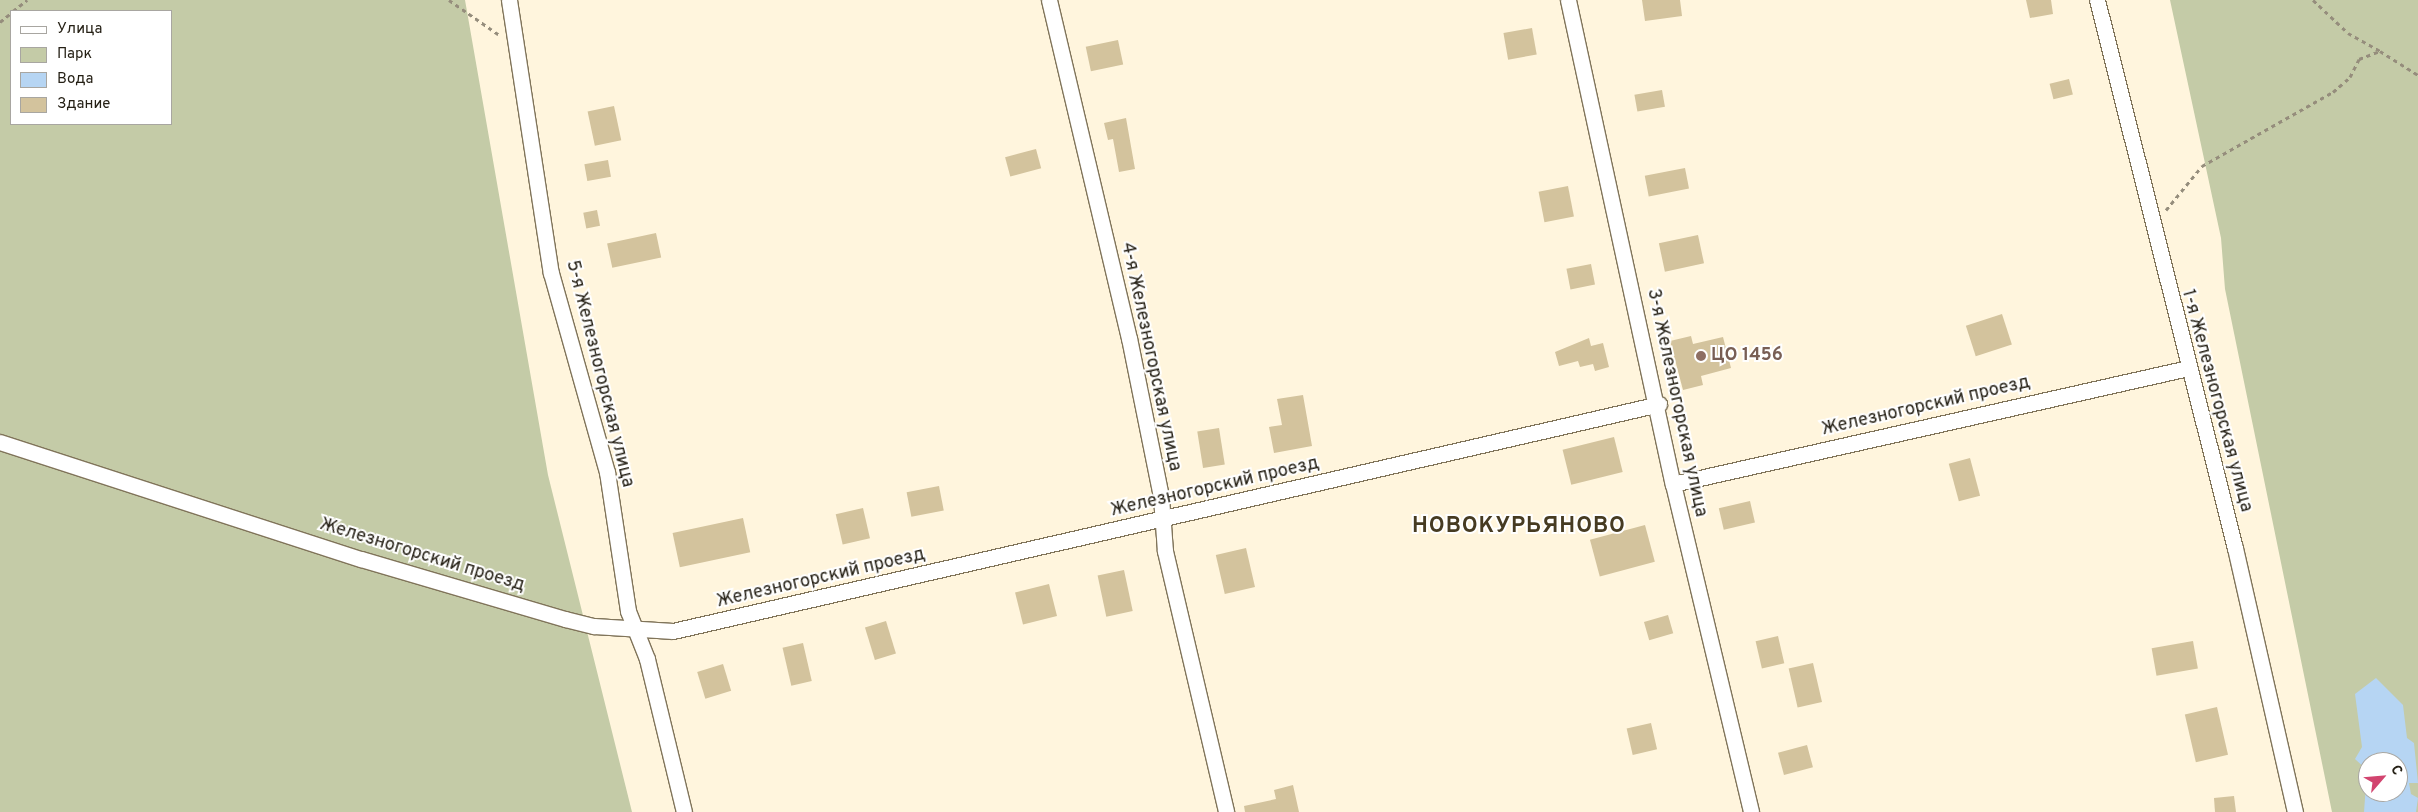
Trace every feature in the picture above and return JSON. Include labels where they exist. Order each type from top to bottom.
[{"type":"street","name":"5-я Железногорская улица","points":[[509,0],[518,48],[551,273],[607,472],[633,630],[647,659],[684,812]]},
{"type":"street","name":"4-я Железногорская улица","points":[[1048,0],[1129,338],[1161,497],[1160,520],[1226,812]]},
{"type":"street","name":"3-я Железногорская улица","points":[[1568,0],[1659,404],[1673,484],[1751,812]]},
{"type":"street","name":"1-я Железногорская улица","points":[[2097,0],[2295,812]]},
{"type":"street","name":"Железногорский проезд","points":[[1673,484],[2188,368]]},
{"type":"street","name":"Железногорский проезд","points":[[0,442],[380,564],[587,624],[633,630],[673,631],[738,618],[1659,404]]},
{"type":"path","points":[[14,10],[27,0]]},
{"type":"path","points":[[449,0],[518,48]]},
{"type":"path","points":[[2314,0],[2348,33],[2418,75]]},
{"type":"path","points":[[0,22],[10,14]]},
{"type":"path","points":[[2153,232],[2202,166],[2333,92],[2350,77],[2359,59],[2380,51]]},
{"type":"green space","points":[[0,0],[465,0],[548,475],[632,812],[0,812]]},
{"type":"green space","points":[[2170,0],[2418,0],[2418,812],[2332,812],[2225,289],[2221,238]]},
{"type":"water","points":[[2376,678],[2403,705],[2407,738],[2414,743],[2418,783],[2409,783],[2411,794],[2418,798],[2416,812],[2364,812],[2365,802],[2408,802],[2408,752],[2359,752],[2362,747],[2355,694]]},
{"type":"building","points":[[1642,0],[1680,0],[1682,16],[1645,21]]},
{"type":"building","points":[[2026,0],[2051,0],[2053,14],[2030,18]]},
{"type":"building","points":[[1532,28],[1537,55],[1508,60],[1503,33]]},
{"type":"building","points":[[1118,40],[1123,64],[1091,71],[1086,47]]},
{"type":"building","points":[[2069,79],[2073,95],[2053,99],[2050,84]]},
{"type":"building","points":[[1662,90],[1665,107],[1637,112],[1634,95]]},
{"type":"building","points":[[614,106],[621,140],[595,146],[588,112]]},
{"type":"building","points":[[1126,118],[1135,169],[1119,172],[1113,139],[1108,140],[1104,123]]},
{"type":"building","points":[[1036,149],[1041,168],[1010,177],[1005,157]]},
{"type":"building","points":[[608,160],[611,177],[587,181],[584,164]]},
{"type":"building","points":[[1685,168],[1689,189],[1649,196],[1645,176]]},
{"type":"building","points":[[1568,186],[1574,216],[1544,222],[1539,192]]},
{"type":"building","points":[[597,210],[600,226],[586,228],[583,213]]},
{"type":"building","points":[[656,233],[661,257],[612,268],[607,243]]},
{"type":"building","points":[[1698,235],[1704,263],[1665,272],[1659,243]]},
{"type":"building","points":[[1591,264],[1595,285],[1570,289],[1566,269]]},
{"type":"building","points":[[2002,314],[2012,344],[1976,356],[1966,326]]},
{"type":"building","name":"ЦО 1456","points":[[1691,336],[1693,344],[1723,337],[1731,368],[1701,376],[1703,385],[1683,390],[1670,341]]},
{"type":"building","points":[[1589,338],[1591,346],[1603,343],[1609,367],[1595,371],[1593,364],[1580,367],[1578,361],[1559,366],[1555,352]]},
{"type":"building","points":[[1303,395],[1312,446],[1274,453],[1269,427],[1282,425],[1277,399]]},
{"type":"building","points":[[1219,428],[1225,465],[1203,468],[1197,431]]},
{"type":"building","points":[[1614,437],[1623,472],[1571,485],[1563,450]]},
{"type":"building","points":[[1970,458],[1980,496],[1959,501],[1949,464]]},
{"type":"building","points":[[939,486],[944,511],[911,517],[907,492]]},
{"type":"building","points":[[1750,501],[1755,522],[1724,530],[1719,508]]},
{"type":"building","points":[[863,508],[870,538],[843,545],[836,514]]},
{"type":"building","points":[[743,518],[750,552],[680,567],[673,533]]},
{"type":"building","points":[[1645,525],[1655,562],[1600,576],[1590,540]]},
{"type":"building","points":[[1246,548],[1255,587],[1225,594],[1216,555]]},
{"type":"building","points":[[1124,570],[1133,611],[1106,617],[1098,576]]},
{"type":"building","points":[[1049,584],[1057,616],[1023,624],[1015,592]]},
{"type":"building","points":[[1668,615],[1673,633],[1649,640],[1644,622]]},
{"type":"building","points":[[886,621],[896,654],[875,660],[865,627]]},
{"type":"building","points":[[1778,636],[1784,663],[1762,668],[1756,641]]},
{"type":"building","points":[[2193,641],[2198,669],[2157,676],[2152,648]]},
{"type":"building","points":[[803,643],[812,681],[791,686],[783,648]]},
{"type":"building","points":[[1813,663],[1822,702],[1798,708],[1789,669]]},
{"type":"building","points":[[723,664],[731,691],[705,699],[697,672]]},
{"type":"building","points":[[2217,707],[2228,755],[2196,762],[2185,714]]},
{"type":"building","points":[[1651,723],[1657,749],[1633,755],[1627,729]]},
{"type":"building","points":[[1807,745],[1813,767],[1784,775],[1778,753]]},
{"type":"building","points":[[1293,785],[1299,812],[1245,812],[1244,806],[1276,799],[1274,790]]},
{"type":"building","points":[[2234,796],[2236,812],[2215,812],[2214,798]]},
{"type":"place","name":"ЦО 1456","points":[[1701,356]]},
{"type":"district","name":"НОВОКУРЬЯНОВО","points":[[1519,527]]}]
